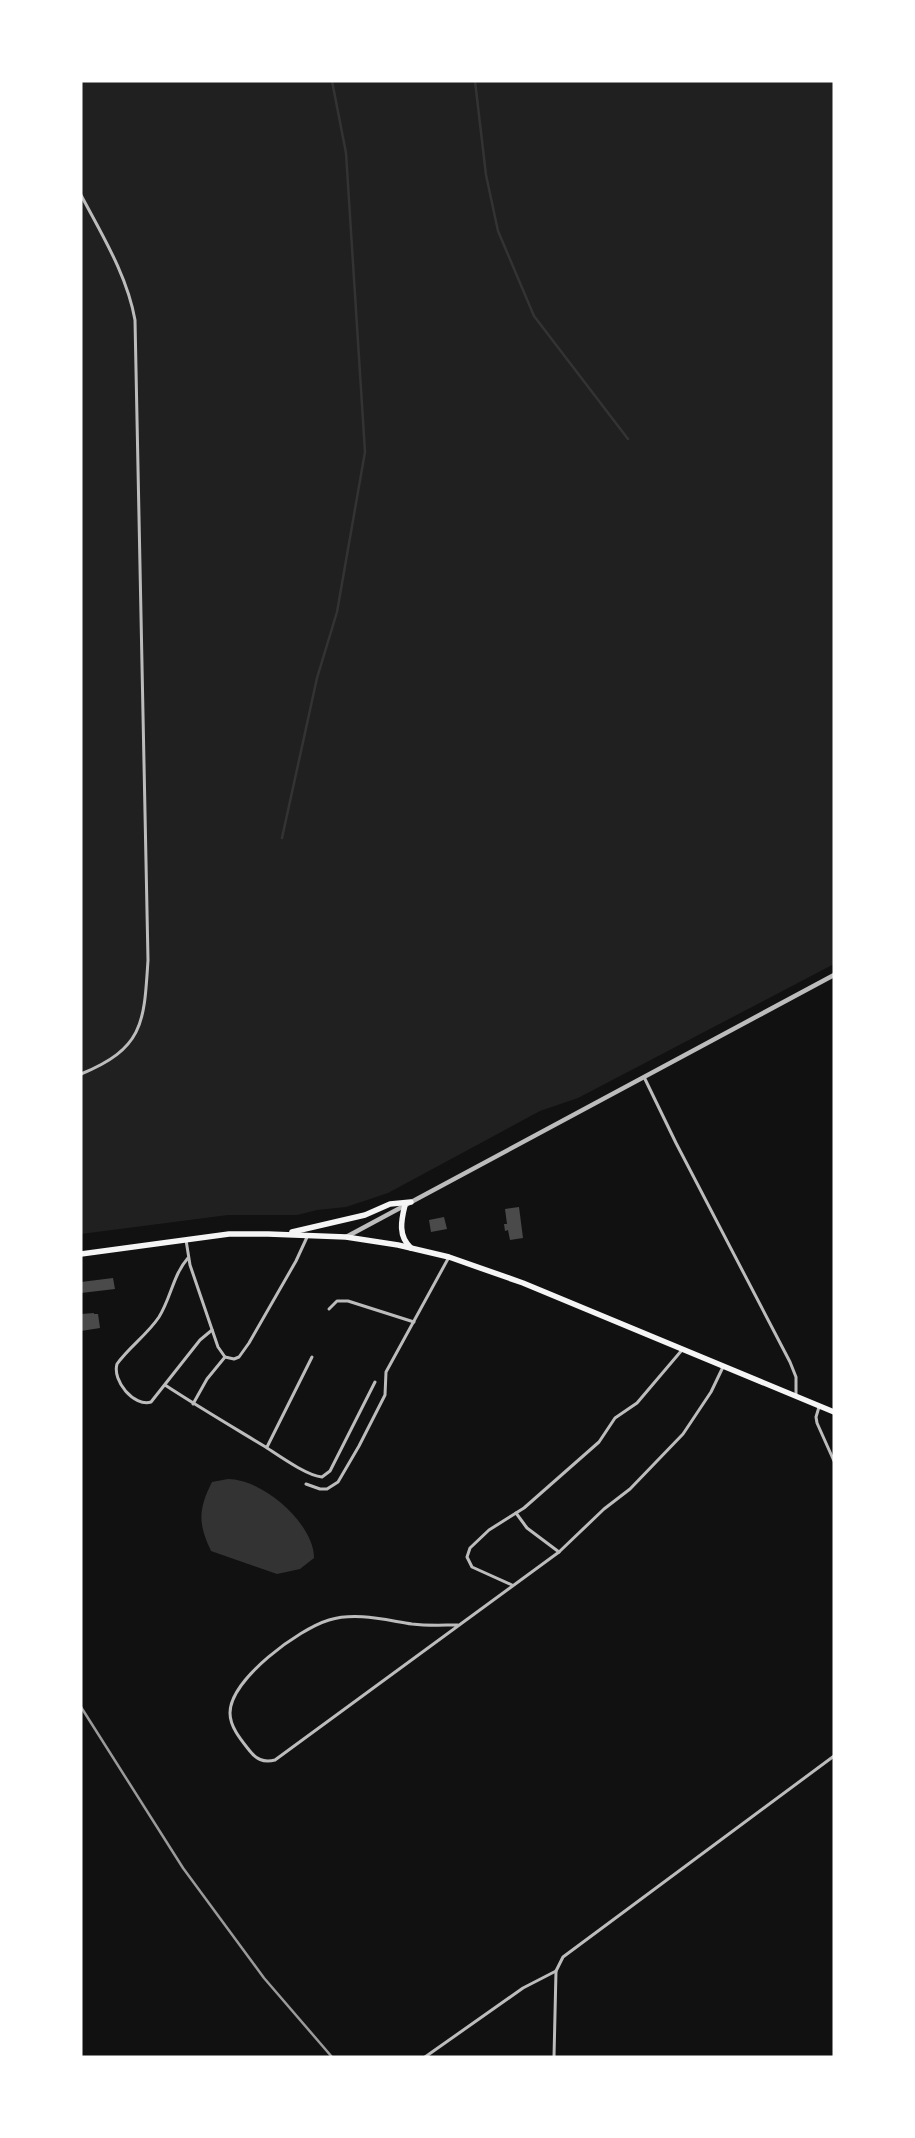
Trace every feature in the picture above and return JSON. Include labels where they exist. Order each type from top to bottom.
[{"type":"highway","points":[[283,1234],[366,1215],[390,1204],[408,1204],[401,1231],[411,1248]]},
{"type":"highway","points":[[81,1254],[229,1234],[346,1237],[411,1248],[449,1257],[523,1283],[834,1412]]},
{"type":"street","points":[[81,195],[121,271],[132,303],[135,320],[148,960],[146,999],[134,1036],[117,1056],[81,1074]]},
{"type":"street","points":[[346,1237],[834,975]]},
{"type":"street","points":[[643,1077],[790,1362],[796,1377],[796,1397]]},
{"type":"street","points":[[185,1239],[188,1258],[218,1347],[225,1357],[234,1359],[239,1357],[249,1343],[296,1261],[308,1235]]},
{"type":"street","points":[[306,1484],[320,1490],[327,1489],[338,1482],[385,1395],[386,1372],[449,1257]]},
{"type":"street","points":[[188,1258],[179,1270],[167,1305],[157,1320],[119,1362],[115,1370],[117,1378],[129,1394],[144,1402],[152,1402],[200,1340],[212,1330]]},
{"type":"street","points":[[329,1309],[336,1302],[348,1300],[414,1322]]},
{"type":"street","points":[[513,1585],[472,1567],[467,1557],[470,1548],[478,1539],[506,1518],[524,1508],[538,1493],[599,1442],[615,1418],[637,1403],[645,1391],[661,1377],[682,1350]]},
{"type":"street","points":[[193,1404],[207,1379],[225,1357]]},
{"type":"street","points":[[266,1447],[312,1357]]},
{"type":"street","points":[[458,1625],[415,1624],[353,1616],[317,1624],[305,1630],[265,1660],[246,1678],[230,1708],[232,1723],[254,1756],[263,1761],[275,1760],[559,1552],[604,1509],[630,1489],[683,1434],[711,1392],[723,1367]]},
{"type":"street","points":[[165,1385],[193,1404],[315,1476],[322,1477],[327,1475],[346,1442],[375,1382]]},
{"type":"street","points":[[819,1406],[817,1423],[834,1461]]},
{"type":"street","points":[[516,1513],[526,1528],[559,1552]]},
{"type":"street","points":[[554,2057],[556,1971],[563,1958],[834,1756]]},
{"type":"street","points":[[425,2057],[523,1988],[556,1971]]},
{"type":"shaded area","points":[[81,81],[834,81],[834,964],[578,1098],[540,1111],[388,1193],[346,1207],[317,1210],[297,1215],[228,1215],[81,1234]]},
{"type":"shaded area","points":[[228,1479],[256,1486],[284,1505],[305,1531],[312,1545],[314,1558],[300,1569],[277,1574],[211,1551],[202,1524],[202,1509],[212,1482]]},
{"type":"building","points":[[519,1207],[523,1238],[510,1240],[508,1230],[505,1231],[504,1224],[507,1224],[505,1209]]},
{"type":"building","points":[[444,1217],[447,1229],[431,1232],[429,1220]]},
{"type":"building","points":[[113,1278],[115,1289],[81,1293],[81,1282]]},
{"type":"building","points":[[81,1314],[98,1314],[100,1328],[81,1331]]},
{"type":"waterway","points":[[282,838],[317,678],[337,612],[365,452],[346,153],[332,81]]},
{"type":"waterway","points":[[475,81],[486,175],[498,231],[534,316],[628,439]]},
{"type":"railway","points":[[81,1707],[183,1868],[264,1978],[332,2057]]}]
